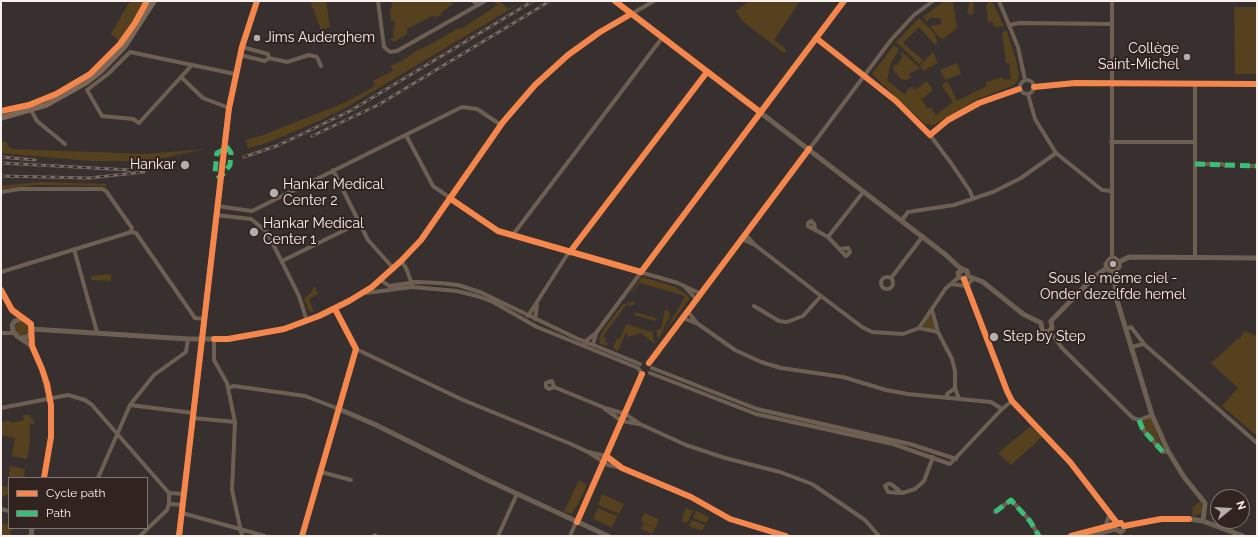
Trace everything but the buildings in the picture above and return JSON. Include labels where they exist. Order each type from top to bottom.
[{"type":"main road","points":[[1,118],[31,110],[73,91],[101,71],[125,46],[154,1]]},
{"type":"main road","points":[[179,536],[229,108],[235,74],[242,47],[258,1]]},
{"type":"street","points":[[378,1],[384,47],[390,52],[397,51],[485,1]]},
{"type":"street","points":[[473,1],[479,5]]},
{"type":"street","points":[[615,1],[923,236],[952,260],[962,275],[1012,401],[1070,462],[1110,514],[1119,532],[1167,519],[1204,521],[1243,536]]},
{"type":"street","points":[[32,331],[97,332],[188,339],[228,339],[284,329],[307,321],[364,293],[394,269],[429,229],[501,125],[518,103],[554,66],[600,32],[654,1]]},
{"type":"street","points":[[585,344],[596,333],[844,1]]},
{"type":"street","points":[[649,363],[898,31],[933,1]]},
{"type":"street","points":[[1000,1],[1018,47],[1025,80]]},
{"type":"street","points":[[1112,1],[1112,258]]},
{"type":"street","points":[[1010,25],[1019,23],[1112,24]]},
{"type":"street","points":[[512,236],[662,38]]},
{"type":"street","points":[[816,38],[865,75],[896,101],[930,135],[959,174],[970,191],[973,199]]},
{"type":"street","points":[[242,47],[268,54],[269,58]]},
{"type":"street","points":[[191,66],[139,123],[133,119],[102,116],[87,90],[108,74],[130,52],[235,74]]},
{"type":"street","points":[[240,55],[265,61],[269,58],[287,62],[309,55],[317,57],[321,66]]},
{"type":"street","points":[[529,323],[537,305],[570,252],[707,72]]},
{"type":"street","points":[[181,77],[203,98],[229,108]]},
{"type":"street","points":[[1025,80],[1031,82],[1034,87]]},
{"type":"street","points":[[1025,80],[1020,83],[1020,89],[1023,94],[1032,92],[1034,87]]},
{"type":"street","points":[[1034,87],[1075,83],[1257,84]]},
{"type":"street","points":[[1194,258],[1195,84]]},
{"type":"street","points":[[930,135],[948,120],[979,103],[1020,89]]},
{"type":"street","points":[[1028,94],[1035,119],[1056,153],[1102,190],[1111,191]]},
{"type":"street","points":[[217,206],[252,211],[462,107],[477,109],[501,125]]},
{"type":"street","points":[[31,110],[38,120],[65,144]]},
{"type":"street","points":[[406,135],[429,183],[498,231],[641,272],[684,286],[701,294]]},
{"type":"street","points":[[1111,142],[1195,142]]},
{"type":"street","points":[[902,220],[908,212],[944,207],[973,199],[1020,178],[1056,153]]},
{"type":"street","points":[[1195,164],[1222,164],[1226,166]]},
{"type":"street","points":[[1242,166],[1257,166]]},
{"type":"street","points":[[333,170],[368,240],[394,269]]},
{"type":"street","points":[[1,192],[20,189],[102,189],[106,191],[132,228],[131,232]]},
{"type":"street","points":[[828,238],[864,191]]},
{"type":"street","points":[[251,218],[252,211]]},
{"type":"street","points":[[216,215],[251,218],[267,232],[298,296],[307,321]]},
{"type":"street","points":[[282,261],[359,223]]},
{"type":"street","points":[[816,229],[840,249]]},
{"type":"street","points":[[1,272],[131,232],[136,233],[195,318],[204,319]]},
{"type":"street","points":[[745,234],[755,245],[862,327],[872,332],[903,334],[919,328],[938,332]]},
{"type":"street","points":[[891,278],[923,236]]},
{"type":"street","points":[[742,239],[755,245]]},
{"type":"street","points":[[74,249],[97,332]]},
{"type":"street","points":[[1119,262],[1129,257],[1257,258]]},
{"type":"street","points":[[1112,258],[1119,262]]},
{"type":"street","points":[[1107,268],[1107,262],[1112,258]]},
{"type":"street","points":[[401,261],[406,268],[412,285]]},
{"type":"street","points":[[1114,271],[1119,267],[1119,262]]},
{"type":"street","points":[[1107,268],[1114,271]]},
{"type":"street","points":[[1051,321],[1095,276],[1107,268]]},
{"type":"street","points":[[1114,271],[1114,287],[1152,415],[1168,451],[1184,477],[1205,503],[1204,521]]},
{"type":"street","points":[[962,275],[983,282],[1023,314],[1041,323]]},
{"type":"street","points":[[919,328],[946,288],[962,275]]},
{"type":"street","points":[[966,286],[974,278]]},
{"type":"street","points":[[381,280],[389,286],[412,285],[457,291],[486,297]]},
{"type":"street","points":[[364,293],[430,282],[458,285],[509,309],[529,323],[576,340]]},
{"type":"street","points":[[951,284],[966,286]]},
{"type":"street","points":[[457,291],[458,285]]},
{"type":"street","points":[[684,286],[697,300]]},
{"type":"street","points":[[1,290],[12,310],[13,333]]},
{"type":"street","points":[[754,306],[779,321],[787,322],[803,316],[821,296]]},
{"type":"street","points":[[532,317],[537,305]]},
{"type":"street","points":[[335,308],[356,349],[409,375],[513,422],[588,452],[606,456]]},
{"type":"street","points":[[509,309],[532,317],[576,340],[639,366]]},
{"type":"street","points":[[12,310],[30,321],[32,346],[42,369],[50,398],[51,437],[44,477]]},
{"type":"street","points":[[932,310],[938,332],[952,359],[955,371],[955,388],[959,399]]},
{"type":"street","points":[[688,312],[698,324]]},
{"type":"street","points":[[13,323],[17,319],[23,318]]},
{"type":"street","points":[[683,318],[698,324],[735,350],[761,362],[781,368],[843,378],[901,393],[991,402],[1002,409]]},
{"type":"street","points":[[1041,323],[1045,320],[1051,321]]},
{"type":"street","points":[[1050,331],[1053,326],[1051,321]]},
{"type":"street","points":[[1041,323],[1042,331],[1050,331]]},
{"type":"street","points":[[1126,329],[1131,327],[1145,345],[1257,443]]},
{"type":"street","points":[[21,338],[27,337],[32,331]]},
{"type":"street","points":[[1050,331],[1062,348],[1133,418],[1139,420],[1152,415]]},
{"type":"street","points":[[1,333],[13,333],[32,346]]},
{"type":"street","points":[[593,345],[596,333]]},
{"type":"street","points":[[98,477],[130,405],[154,375],[186,352],[188,339]]},
{"type":"street","points":[[214,339],[214,360],[228,388],[235,422],[232,490],[242,536]]},
{"type":"street","points":[[570,536],[642,374],[639,366],[593,345],[585,344]]},
{"type":"street","points":[[1132,347],[1143,344],[1145,345]]},
{"type":"street","points":[[302,536],[356,349]]},
{"type":"street","points":[[639,366],[643,362],[649,363],[652,368],[762,410],[894,440],[956,459]]},
{"type":"street","points":[[650,373],[652,368]]},
{"type":"street","points":[[642,374],[650,373],[756,414],[892,444],[950,464],[1002,409],[1012,401]]},
{"type":"street","points":[[228,388],[234,386],[305,396],[339,409],[376,425],[517,494],[608,536]]},
{"type":"street","points":[[554,386],[605,408],[625,414],[640,424],[712,455],[780,472],[812,484],[861,517],[879,536]]},
{"type":"street","points":[[947,398],[947,394],[955,388]]},
{"type":"street","points":[[1,408],[68,395],[85,400],[92,405],[169,493],[169,504],[167,510],[148,528]]},
{"type":"street","points":[[130,405],[235,422]]},
{"type":"street","points":[[605,408],[622,421],[640,424]]},
{"type":"street","points":[[1139,420],[1143,430],[1163,452],[1168,451]]},
{"type":"street","points":[[588,452],[603,463],[622,468],[691,497],[730,519],[786,536]]},
{"type":"street","points":[[899,492],[911,491],[921,484],[926,478],[935,453]]},
{"type":"street","points":[[321,472],[350,480]]},
{"type":"street","points":[[169,493],[184,494]]},
{"type":"street","points":[[498,536],[517,494]]},
{"type":"street","points":[[995,512],[1011,500],[1025,515],[1039,536]]},
{"type":"street","points":[[169,504],[183,505]]},
{"type":"street","points":[[182,512],[265,536]]},
{"type":"street","points":[[1105,526],[1110,514]]},
{"type":"street","points":[[1089,536],[1122,523],[1124,531]]},
{"type":"street","points":[[1071,536],[1105,526],[1116,526]]},
{"type":"street","points":[[140,536],[147,529]]},
{"type":"shaded area","points":[[130,1],[145,1],[136,19],[119,41],[111,34]]},
{"type":"shaded area","points":[[310,1],[326,1],[330,27],[321,30]]},
{"type":"shaded area","points":[[391,1],[450,1],[451,3],[454,3],[441,13],[441,15],[435,17],[432,16],[407,29],[407,34],[394,42],[390,39],[394,38],[393,30],[395,25],[394,20],[391,21],[390,15],[390,9],[392,8]]},
{"type":"shaded area","points":[[494,1],[499,1],[508,9],[524,1],[347,107],[267,143],[248,148],[246,140],[263,135],[344,103],[375,86],[373,81],[393,71],[390,66],[402,61],[416,51],[457,29],[462,28],[496,5],[497,6],[498,5]]},
{"type":"shaded area","points":[[749,1],[800,1],[774,40],[787,50],[784,53],[742,21],[736,11]]},
{"type":"shaded area","points":[[944,1],[955,1],[953,2],[957,28],[943,39],[940,38],[930,26],[941,24],[941,18],[930,18],[927,22],[923,17]]},
{"type":"shaded area","points":[[970,1],[973,1],[974,12],[971,15],[967,12]]},
{"type":"shaded area","points":[[987,1],[992,1],[1004,26],[994,27],[993,22],[988,22]]},
{"type":"shaded area","points":[[1234,7],[1257,7],[1257,74],[1235,74]]},
{"type":"shaded area","points":[[919,18],[935,34],[937,42],[936,46],[919,27],[903,43],[923,60],[919,64],[896,42]]},
{"type":"shaded area","points":[[1007,31],[1017,64],[1019,76],[1017,82],[1012,86],[977,99],[934,125],[925,124],[872,74],[894,45],[898,48],[898,52],[891,63],[887,80],[905,95],[909,88],[912,87],[915,90],[927,81],[933,90],[922,99],[916,91],[928,109],[930,107],[936,115],[953,102],[942,86],[944,83],[947,82],[949,84],[957,101],[987,86],[986,82],[1003,77],[1004,80],[1011,79],[1009,63],[1006,63],[1002,32]]},
{"type":"shaded area","points":[[902,52],[920,68],[909,74],[911,78],[906,80],[901,79],[893,70],[894,64],[896,66],[903,56],[900,53]]},
{"type":"shaded area","points":[[933,52],[938,63],[923,71],[920,65]]},
{"type":"shaded area","points":[[957,63],[961,74],[945,80],[940,70]]},
{"type":"shaded area","points":[[1,142],[6,142],[11,149],[147,154],[205,149],[148,161],[91,161],[1,153]]},
{"type":"shaded area","points":[[39,182],[106,184],[106,188],[102,186],[37,185],[1,189],[1,186]]},
{"type":"shaded area","points":[[111,274],[111,281],[92,280],[91,276]]},
{"type":"shaded area","points":[[642,277],[676,287],[690,298],[664,333],[685,297],[640,283],[629,296]]},
{"type":"shaded area","points":[[314,286],[318,294],[309,299],[314,312],[311,312],[309,311],[304,298],[311,293]]},
{"type":"shaded area","points":[[634,301],[635,304],[630,306],[627,304],[603,336],[606,339],[605,342],[608,343],[607,346],[600,344],[599,339],[604,329],[622,305]]},
{"type":"shaded area","points":[[665,310],[669,311],[670,315],[659,339],[657,329],[661,329]]},
{"type":"shaded area","points":[[635,312],[656,318],[655,321],[634,315]]},
{"type":"shaded area","points":[[931,315],[935,328],[933,330],[923,326]]},
{"type":"shaded area","points":[[22,321],[27,323],[29,328],[27,333],[22,335],[17,333],[15,328],[17,323]]},
{"type":"shaded area","points":[[626,324],[651,332],[652,330],[655,344],[641,333],[628,337],[626,332],[618,351],[613,348],[617,338],[620,339]]},
{"type":"shaded area","points":[[1244,331],[1257,336],[1257,436],[1222,406],[1238,388],[1211,363],[1239,338],[1240,339]]},
{"type":"shaded area","points":[[23,415],[30,415],[31,419],[34,419],[34,424],[30,424],[30,443],[27,459],[12,456],[15,438],[1,435],[2,422],[10,420],[11,423],[24,420]]},
{"type":"shaded area","points":[[1151,417],[1158,437],[1165,450],[1163,450],[1141,425],[1141,421]]},
{"type":"shaded area","points":[[1031,426],[1042,437],[1011,465],[998,453]]},
{"type":"shaded area","points":[[10,466],[25,469],[24,477],[9,477]]},
{"type":"shaded area","points":[[579,480],[587,485],[572,513],[564,512]]},
{"type":"shaded area","points":[[8,483],[8,494],[2,497],[1,486],[7,487]]},
{"type":"shaded area","points":[[602,494],[624,504],[619,514],[598,505]]},
{"type":"shaded area","points":[[1201,501],[1201,513],[1192,517],[1193,507]]},
{"type":"shaded area","points":[[598,508],[617,516],[612,527],[593,519]]},
{"type":"shaded area","points":[[686,508],[693,511],[687,523],[681,521]]},
{"type":"shaded area","points":[[696,511],[709,517],[706,523],[693,518]]},
{"type":"shaded area","points":[[644,513],[659,519],[656,528],[641,521]]},
{"type":"shaded area","points":[[692,520],[705,525],[702,531],[689,526]]},
{"type":"shaded area","points":[[1,523],[8,524],[8,529],[13,529],[10,531],[11,535],[1,536]]},
{"type":"shaded area","points":[[644,523],[655,528],[652,534],[641,529]]},
{"type":"railway","points":[[244,157],[279,145],[350,111],[533,1]]},
{"type":"railway","points":[[312,136],[378,105],[550,1]]},
{"type":"railway","points":[[1,157],[35,160]]},
{"type":"railway","points":[[1,163],[130,170]]},
{"type":"railway","points":[[1,176],[89,178],[144,172]]},
{"type":"marked path","points":[[223,150],[217,153],[215,172],[220,178],[230,165],[231,153],[225,144]]},
{"type":"marked path","points":[[1195,164],[1257,166]]},
{"type":"marked path","points":[[1139,420],[1143,430],[1163,452],[1168,451]]},
{"type":"marked path","points":[[995,512],[1011,500],[1030,521],[1039,536]]},
{"type":"cycle path","points":[[1,111],[29,105],[56,94],[90,74],[120,44],[135,23],[147,1]]},
{"type":"cycle path","points":[[179,536],[229,108],[242,47],[257,1]]},
{"type":"cycle path","points":[[615,1],[760,112]]},
{"type":"cycle path","points":[[451,199],[498,231],[641,272],[844,1]]},
{"type":"cycle path","points":[[214,339],[228,339],[284,329],[319,316],[349,301],[372,287],[401,261],[421,240],[503,122],[535,85],[568,55],[600,32],[631,14]]},
{"type":"cycle path","points":[[816,38],[896,101],[930,135],[948,120],[979,103],[1019,89]]},
{"type":"cycle path","points":[[570,252],[707,72]]},
{"type":"cycle path","points":[[1034,87],[1075,83],[1257,84]]},
{"type":"cycle path","points":[[649,363],[809,149]]},
{"type":"cycle path","points":[[964,279],[1012,401],[1070,462],[1117,523]]},
{"type":"cycle path","points":[[1,290],[12,310],[31,324],[32,346],[47,384],[51,405],[51,437],[44,477]]},
{"type":"cycle path","points":[[302,536],[356,349],[335,309]]},
{"type":"cycle path","points":[[577,522],[642,374]]},
{"type":"cycle path","points":[[606,456],[622,468],[691,497],[730,519],[786,536]]},
{"type":"cycle path","points":[[1124,526],[1161,519],[1189,519]]},
{"type":"cycle path","points":[[1071,536],[1121,523]]},
{"type":"place","name":"Jims Auderghem","points":[[257,38]]},
{"type":"place","name":"Collège Saint-Michel","points":[[1187,57]]},
{"type":"place","name":"Hankar","points":[[185,165]]},
{"type":"place","name":"Hankar Medical Center 2","points":[[274,193]]},
{"type":"place","name":"Hankar Medical Center 1","points":[[254,232]]},
{"type":"place","name":"Sous le même ciel - Onder dezelfde hemel","points":[[1113,264]]},
{"type":"place","name":"Step by Step","points":[[994,337]]}]
